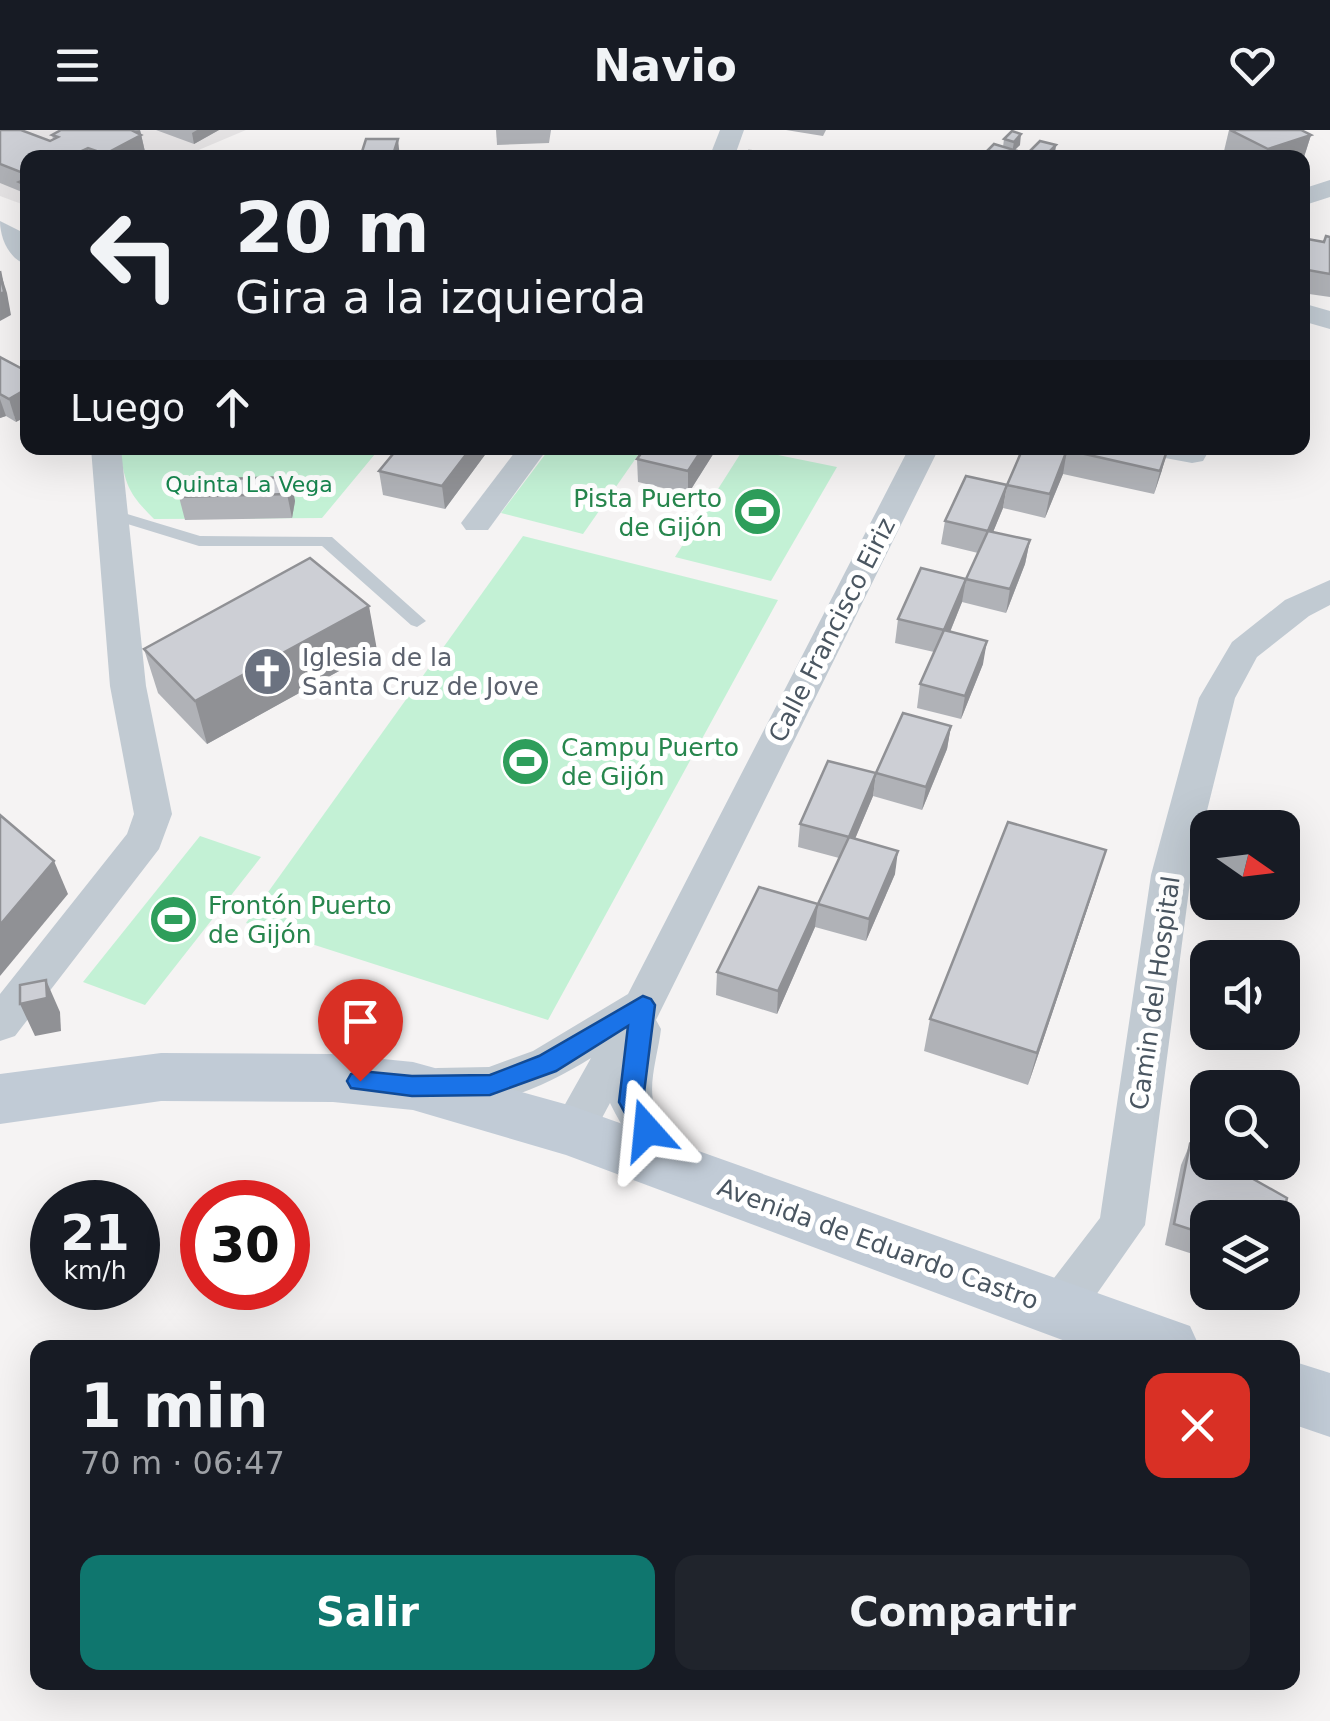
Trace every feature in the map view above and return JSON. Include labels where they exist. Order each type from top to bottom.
[{"type":"street","points":[[0,228],[20,245]]},
{"type":"street","points":[[0,1024],[145,839],[153,814],[107,455]]},
{"type":"street","points":[[477,523],[528,455]]},
{"type":"street","name":"Calle Francisco Eiriz","points":[[572,1131],[643,1005],[920,455]]},
{"type":"street","name":"Camin del Hospital","points":[[1058,1310],[1122,1225],[1171,875],[1217,698],[1244,650],[1297,608],[1330,591]]},
{"type":"street","points":[[412,1086],[490,1085],[548,1064],[643,1005]]},
{"type":"street","points":[[643,1005],[631,1102],[647,1130],[689,1174]]},
{"type":"street","name":"Avenida de Eduardo Castro","points":[[0,1099],[177,1077],[315,1077],[412,1086],[572,1131],[1144,1340]]},
{"type":"street","points":[[1300,1395],[1330,1405]]},
{"type":"lane","points":[[114,515],[199,541],[326,541],[417,621]]},
{"type":"lane","points":[[340,578],[358,570]]},
{"type":"shaded area","points":[[0,130],[246,130],[199,150],[20,150],[20,203],[0,196]]},
{"type":"green space","name":"Quinta La Vega","points":[[121,455],[374,455],[322,518],[154,519],[138,502]]},
{"type":"green space","points":[[545,455],[638,455],[583,534],[501,513]]},
{"type":"green space","name":"Pista Puerto de Gijón","points":[[740,455],[778,455],[837,467],[771,581],[675,557]]},
{"type":"green space","name":"Campu Puerto de Gijón","points":[[523,536],[778,600],[548,1020],[246,923]]},
{"type":"green space","name":"Frontón Puerto de Gijón","points":[[200,836],[261,857],[145,1005],[83,982]]},
{"type":"building","points":[[0,130],[21,130],[50,141],[61,130],[131,130],[141,135],[113,150],[20,150],[20,172],[0,164]]},
{"type":"building","points":[[1230,130],[1301,130],[1311,135],[1268,149]]},
{"type":"building","points":[[1012,131],[1021,134],[1014,142],[1004,139]]},
{"type":"building","points":[[366,139],[398,139],[395,150],[363,150]]},
{"type":"building","points":[[1040,141],[1056,145],[1051,150],[1031,150]]},
{"type":"building","points":[[994,144],[1014,150],[988,150]]},
{"type":"building","points":[[1326,236],[1330,237],[1330,274],[1310,270],[1310,239],[1324,242]]},
{"type":"building","points":[[0,357],[20,368],[20,393],[9,399],[0,394]]},
{"type":"building","points":[[392,455],[466,455],[442,486],[379,471]]},
{"type":"building","points":[[640,455],[698,455],[688,471],[637,459]]},
{"type":"building","points":[[1020,455],[1065,455],[1050,494],[1007,485]]},
{"type":"building","points":[[1089,455],[1166,455],[1160,471]]},
{"type":"building","points":[[966,476],[1007,485],[988,531],[945,521]]},
{"type":"building","points":[[290,477],[287,494],[179,497],[183,480]]},
{"type":"building","points":[[988,531],[1030,540],[1010,589],[966,579]]},
{"type":"building","points":[[310,558],[369,606],[195,701],[144,649]]},
{"type":"building","points":[[921,568],[966,579],[944,630],[898,619]]},
{"type":"building","points":[[944,630],[987,641],[965,696],[920,684]]},
{"type":"building","points":[[903,713],[951,726],[926,787],[876,773]]},
{"type":"building","points":[[828,761],[876,773],[849,837],[800,824]]},
{"type":"building","points":[[0,815],[54,861],[0,925]]},
{"type":"building","points":[[1008,822],[1106,850],[1037,1053],[930,1019]]},
{"type":"building","points":[[849,837],[898,851],[869,919],[818,904]]},
{"type":"building","points":[[759,887],[818,904],[778,991],[717,972]]},
{"type":"building","points":[[46,980],[47,998],[20,1004],[20,985]]},
{"type":"building","points":[[1190,1144],[1190,1180],[1255,1180],[1287,1198],[1190,1200],[1190,1229],[1174,1224]]},
{"type":"place","name":"Pista Puerto de Gijón","points":[[757,512]]},
{"type":"place","name":"Iglesia de la Santa Cruz de Jove","points":[[267,671]]},
{"type":"place","name":"Campu Puerto de Gijón","points":[[526,761]]},
{"type":"place","name":"Frontón Puerto de Gijón","points":[[173,919]]},
{"type":"route","points":[[360,1081],[412,1086],[490,1085],[548,1064],[643,1005],[631,1102],[647,1130]]}]
